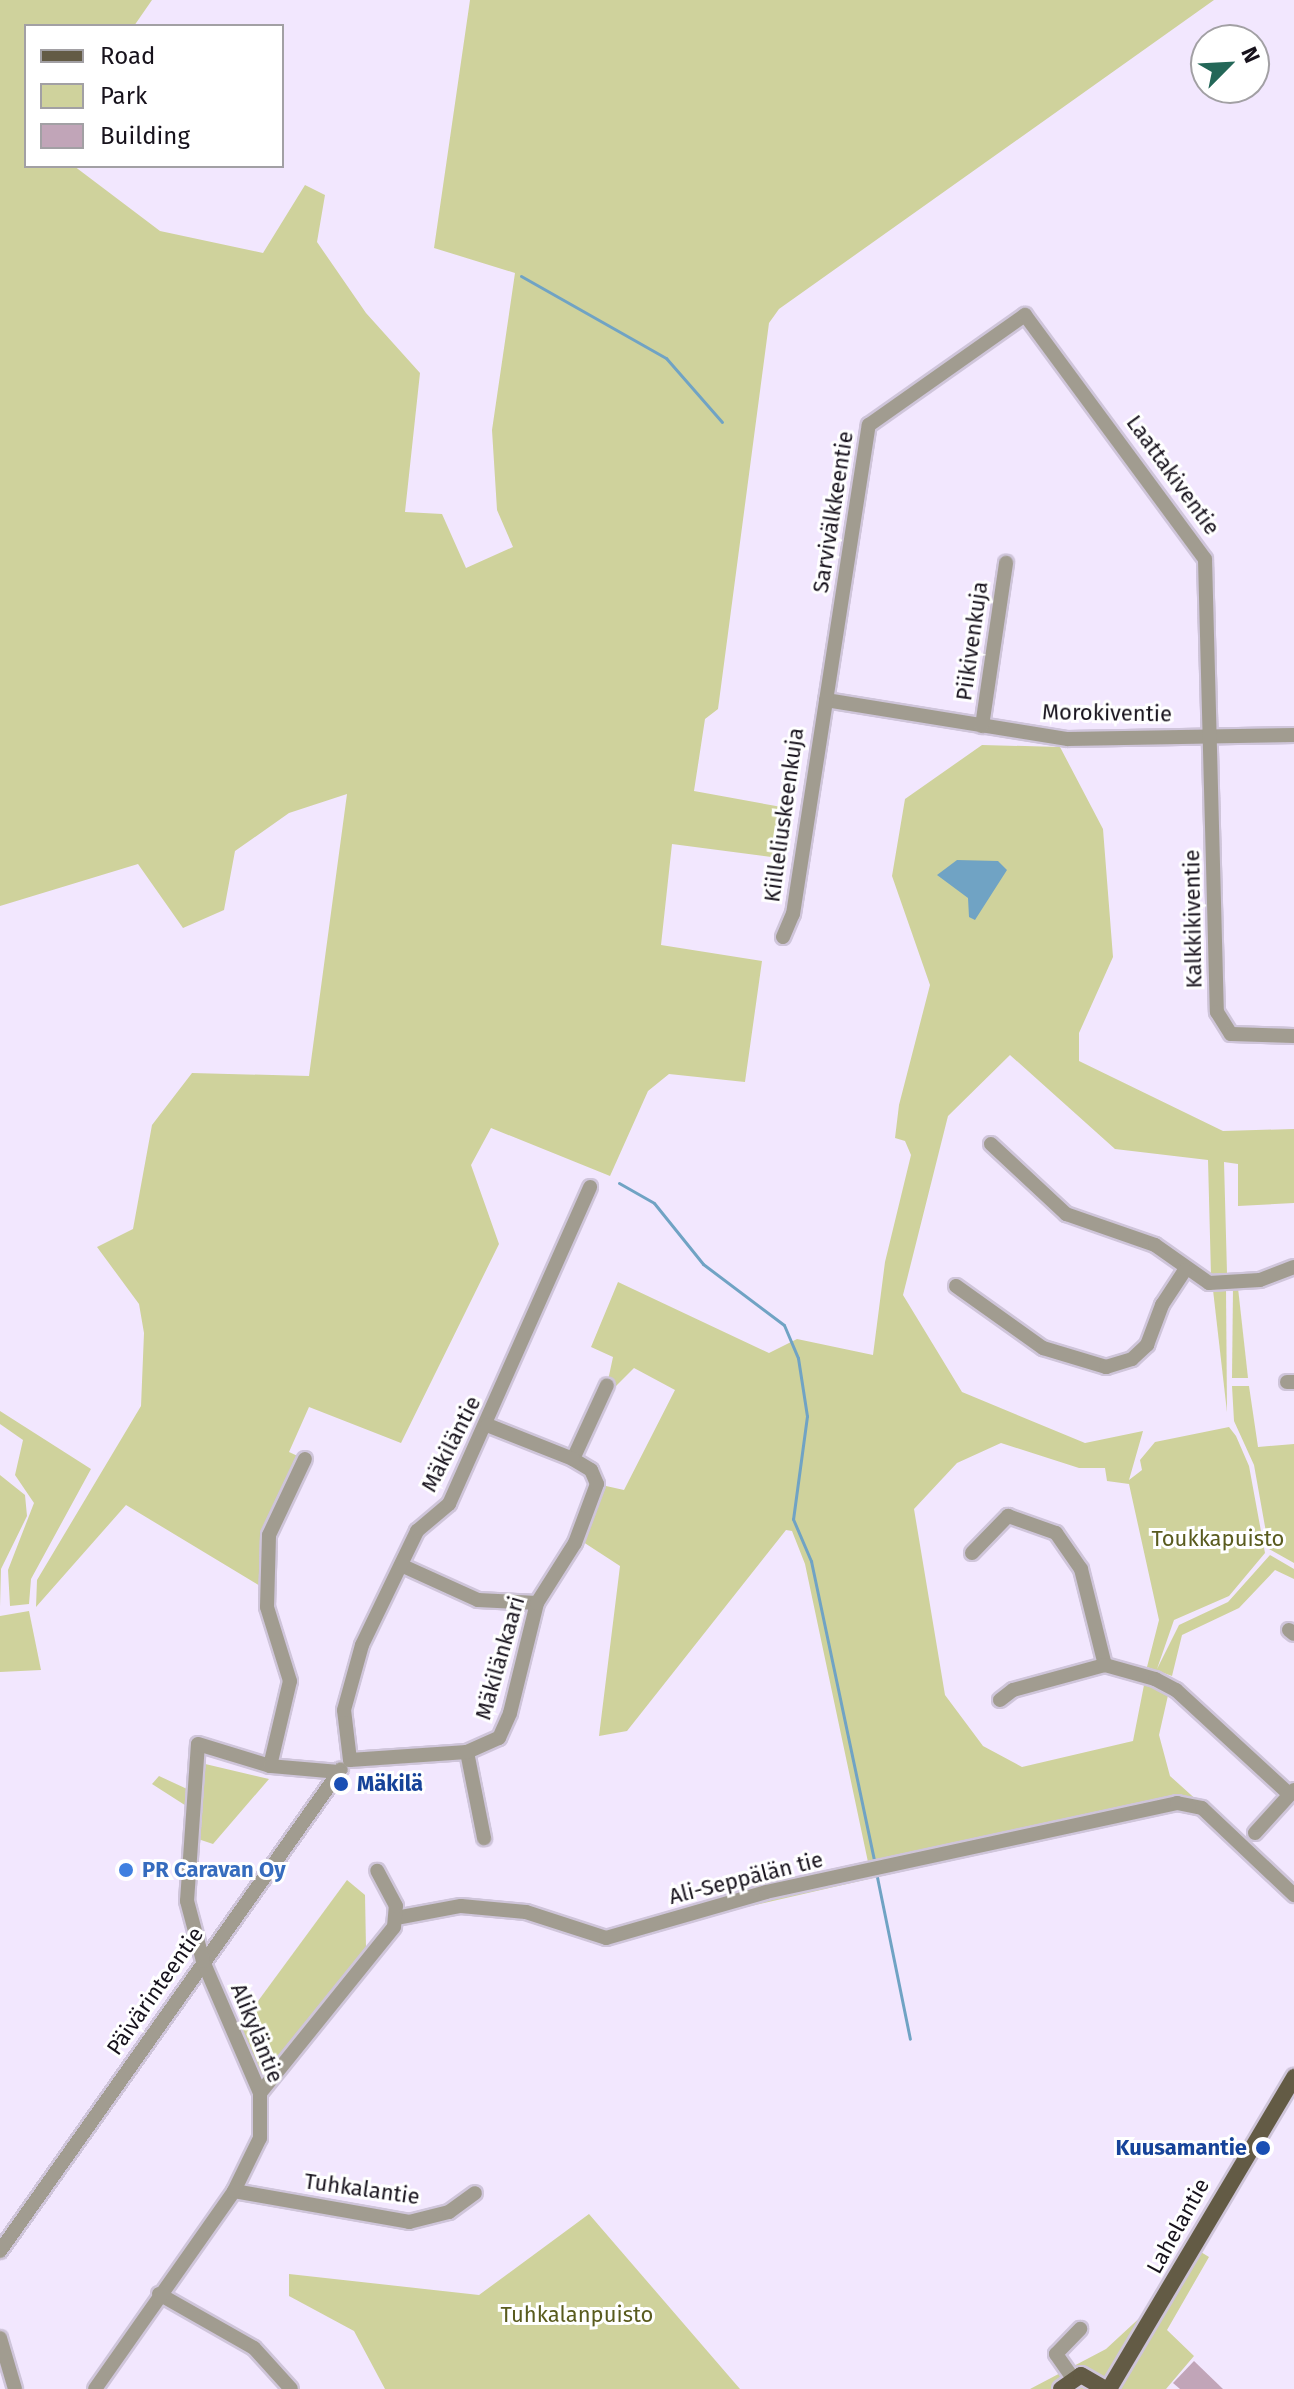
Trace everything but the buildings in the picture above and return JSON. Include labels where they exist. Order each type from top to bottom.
[{"type":"main road","name":"Lahelantie","points":[[1066,2383],[1103,2385],[1128,2356],[1294,2077]]},
{"type":"street","name":"Sarvivälkkeentie","points":[[826,700],[869,425],[1025,315]]},
{"type":"street","name":"Laattakiventie","points":[[1025,315],[1205,559],[1212,736]]},
{"type":"street","name":"Piikivenkuja","points":[[982,726],[1006,563]]},
{"type":"street","name":"Morokiventie","points":[[826,700],[1068,739],[1294,735]]},
{"type":"street","name":"Kiilleliuskeenkuja","points":[[783,937],[793,914],[826,700]]},
{"type":"street","name":"Kalkkikiventie","points":[[1212,736],[1217,1012],[1222,1025],[1242,1037],[1294,1036]]},
{"type":"street","points":[[991,1144],[1066,1214],[1155,1245],[1185,1270],[1209,1283],[1260,1280],[1294,1267]]},
{"type":"street","name":"Mäkiläntie","points":[[350,1760],[344,1710],[362,1645],[403,1566],[417,1531],[449,1504],[487,1425],[590,1187]]},
{"type":"street","points":[[956,1286],[1043,1348],[1106,1367],[1132,1359],[1147,1345],[1162,1305],[1185,1270]]},
{"type":"street","points":[[573,1459],[607,1385]]},
{"type":"street","name":"Mäkilänkaari","points":[[350,1760],[467,1752],[499,1738],[537,1603],[575,1543],[597,1484],[591,1470],[573,1459],[487,1425]]},
{"type":"street","points":[[305,1459],[269,1535],[267,1607],[290,1681],[270,1766],[338,1772]]},
{"type":"street","points":[[972,1553],[1008,1516],[1056,1533],[1081,1569],[1105,1665]]},
{"type":"street","points":[[403,1566],[478,1600],[537,1603]]},
{"type":"street","points":[[1000,1700],[1013,1690],[1105,1665],[1176,1690],[1292,1792],[1255,1833]]},
{"type":"street","name":"Alikyläntie","points":[[95,2389],[118,2363],[159,2294],[234,2191],[260,2138],[260,2093],[203,1961],[187,1901],[198,1744],[270,1766]]},
{"type":"street","points":[[467,1752],[484,1838]]},
{"type":"street","name":"Päivärinteentie","points":[[0,2251],[203,1961],[338,1772],[350,1760]]},
{"type":"street","name":"Ali-Seppälän tie","points":[[396,1918],[461,1906],[526,1912],[606,1938],[766,1892],[1177,1803],[1202,1808],[1294,1895]]},
{"type":"street","points":[[260,2093],[396,1918],[377,1871]]},
{"type":"street","name":"Tuhkalantie","points":[[234,2191],[409,2222],[449,2212],[475,2193]]},
{"type":"street","points":[[159,2294],[254,2348],[291,2389]]},
{"type":"street","points":[[1066,2383],[1056,2354],[1080,2329]]},
{"type":"street","points":[[0,2338],[15,2389]]},
{"type":"green space","points":[[0,0],[152,0],[135,24],[24,24],[24,168],[77,168],[160,231],[263,253],[305,185],[325,195],[317,242],[366,313],[420,373],[405,512],[442,514],[466,568],[513,547],[497,510],[492,430],[515,273],[434,248],[470,0],[1214,0],[779,309],[769,323],[718,709],[705,719],[694,791],[787,808],[779,858],[672,844],[661,945],[762,961],[745,1082],[669,1074],[648,1091],[610,1176],[491,1128],[471,1165],[499,1244],[401,1443],[309,1407],[289,1452],[302,1458],[265,1531],[260,1586],[126,1505],[36,1607],[37,1580],[141,1406],[144,1333],[139,1304],[97,1247],[133,1229],[152,1125],[192,1073],[309,1076],[347,794],[289,813],[235,851],[224,910],[183,928],[138,864],[0,906]]},
{"type":"green space","name":"Toukkapuisto","points":[[982,745],[1060,747],[1103,829],[1113,957],[1079,1033],[1079,1061],[1223,1131],[1294,1129],[1294,1203],[1238,1206],[1238,1164],[1224,1162],[1227,1273],[1211,1275],[1208,1160],[1115,1149],[1010,1055],[948,1116],[903,1295],[962,1392],[1085,1443],[1143,1431],[1129,1480],[1142,1470],[1140,1460],[1155,1442],[1229,1427],[1236,1436],[1249,1466],[1265,1553],[1229,1596],[1174,1620],[1157,1669],[1179,1625],[1228,1602],[1270,1555],[1294,1569],[1294,1579],[1275,1570],[1239,1608],[1182,1635],[1172,1676],[1147,1667],[1159,1620],[1129,1484],[1107,1481],[1105,1468],[1079,1468],[1001,1443],[957,1463],[914,1509],[945,1695],[983,1746],[1022,1767],[1133,1741],[1144,1685],[1169,1691],[1159,1735],[1170,1776],[1200,1803],[590,1943],[589,1927],[609,1932],[868,1862],[805,1564],[792,1531],[786,1530],[627,1731],[599,1736],[620,1566],[577,1538],[597,1484],[624,1490],[675,1390],[634,1368],[613,1389],[607,1385],[613,1357],[591,1347],[618,1282],[769,1353],[797,1339],[873,1355],[885,1262],[911,1155],[905,1141],[895,1138],[899,1105],[930,985],[892,876],[905,799]]},
{"type":"green space","points":[[1233,1288],[1238,1288],[1248,1378],[1232,1378]]},
{"type":"green space","points":[[1226,1289],[1227,1412],[1213,1290]]},
{"type":"green space","points":[[1232,1386],[1249,1386],[1258,1447],[1294,1444],[1294,1563],[1269,1549],[1254,1465],[1234,1421]]},
{"type":"green space","points":[[0,1411],[91,1469],[31,1579],[29,1604],[10,1606],[8,1570],[34,1503],[15,1475],[23,1440],[0,1424]]},
{"type":"green space","points":[[0,1475],[25,1495],[27,1516],[1,1569],[0,1607]]},
{"type":"green space","points":[[29,1611],[41,1670],[0,1672],[0,1616]]},
{"type":"green space","points":[[201,1763],[269,1779],[213,1844],[192,1837],[191,1809],[152,1784],[159,1776],[200,1795]]},
{"type":"green space","points":[[347,1880],[365,1895],[366,1948],[262,2079],[239,2027]]},
{"type":"green space","name":"Tuhkalanpuisto","points":[[589,2214],[740,2389],[385,2389],[354,2331],[289,2296],[289,2274],[479,2295]]},
{"type":"green space","points":[[1188,2244],[1209,2257],[1167,2330],[1194,2356],[1166,2389],[1030,2389],[1106,2349],[1146,2312]]},
{"type":"water","points":[[957,860],[998,861],[1007,870],[975,920],[969,917],[968,898],[937,875]]},
{"type":"waterway","points":[[521,276],[666,358],[722,422]]},
{"type":"waterway","points":[[619,1183],[654,1203],[703,1264],[784,1325],[798,1358],[807,1416],[793,1519],[811,1561],[874,1861]]},
{"type":"waterway","points":[[877,1877],[910,2039]]},
{"type":"place","name":"Mäkilä","points":[[341,1784]]},
{"type":"place","name":"PR Caravan Oy","points":[[126,1870]]},
{"type":"place","name":"Kuusamantie","points":[[1263,2148]]}]
